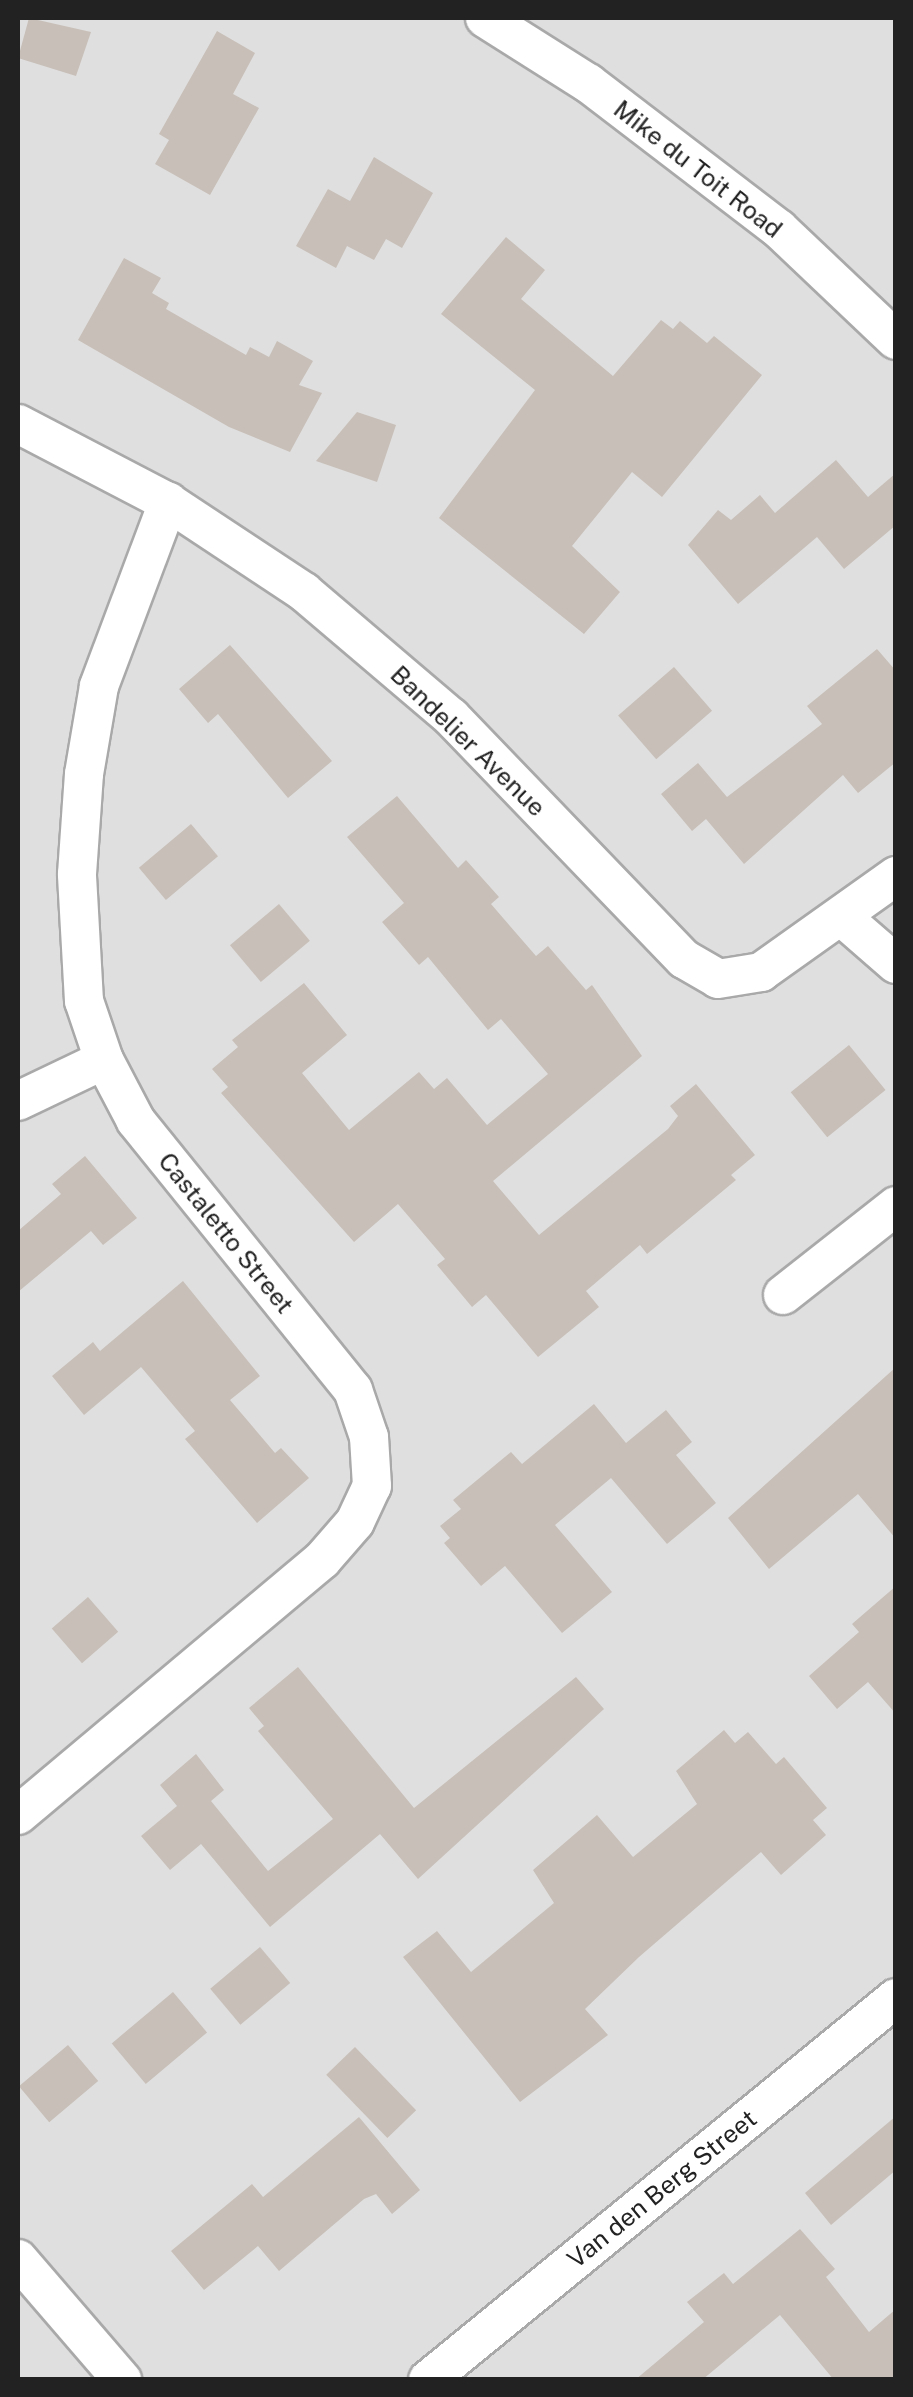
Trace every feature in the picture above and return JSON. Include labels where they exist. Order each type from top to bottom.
[{"type":"street","name":"Mike du Toit Road","points":[[485,18],[588,83],[778,229],[896,340]]},
{"type":"street","name":"Bandelier Avenue","points":[[18,424],[168,502],[304,592],[451,717],[684,959],[718,979],[761,972],[843,918],[896,876]]},
{"type":"street","name":"Castaletto Street","points":[[18,1816],[322,1560],[355,1522],[372,1486],[370,1437],[353,1390],[136,1121],[104,1060],[84,1001],[77,874],[84,774],[100,686],[168,502]]},
{"type":"street","points":[[843,918],[896,964]]},
{"type":"street","points":[[18,1100],[104,1060]]},
{"type":"street","points":[[783,1295],[896,1206]]},
{"type":"street","name":"Van den Berg Street","points":[[428,2380],[896,1998]]},
{"type":"street","points":[[18,2258],[122,2380]]},
{"type":"shaded area","points":[[18,18],[895,18],[895,2379],[18,2379]]},
{"type":"building","points":[[29,18],[91,32],[76,76],[18,58]]},
{"type":"building","points":[[217,31],[255,53],[233,94],[259,108],[210,195],[155,164],[169,140],[159,134]]},
{"type":"building","points":[[374,157],[433,193],[402,248],[386,239],[374,260],[347,246],[336,268],[296,246],[328,189],[350,201]]},
{"type":"building","points":[[506,237],[545,270],[521,299],[613,376],[661,320],[673,329],[680,321],[707,343],[714,336],[762,375],[662,497],[632,472],[572,546],[620,592],[584,634],[439,518],[535,390],[441,314]]},
{"type":"building","points":[[124,258],[161,278],[152,293],[169,303],[166,309],[246,355],[250,347],[269,357],[277,341],[313,361],[299,385],[322,393],[290,452],[229,427],[78,340]]},
{"type":"building","points":[[357,412],[396,425],[377,482],[316,461]]},
{"type":"building","points":[[836,460],[868,497],[896,473],[896,525],[844,569],[817,537],[738,604],[688,545],[718,510],[731,520],[760,495],[775,513]]},
{"type":"building","points":[[230,645],[332,761],[288,798],[218,714],[208,723],[179,689]]},
{"type":"building","points":[[877,649],[896,671],[896,762],[858,793],[843,775],[744,864],[706,819],[692,831],[661,794],[698,763],[727,797],[822,724],[807,706]]},
{"type":"building","points":[[674,667],[712,711],[656,759],[618,716]]},
{"type":"building","points":[[397,796],[458,868],[466,860],[499,897],[491,904],[536,956],[548,946],[586,990],[592,985],[642,1056],[493,1181],[539,1235],[668,1129],[678,1116],[670,1106],[696,1084],[755,1155],[731,1175],[736,1180],[647,1254],[640,1245],[586,1291],[599,1307],[538,1357],[486,1295],[472,1307],[437,1265],[445,1259],[398,1204],[354,1242],[221,1093],[228,1087],[212,1069],[238,1047],[232,1040],[304,983],[347,1035],[302,1073],[349,1130],[419,1072],[434,1089],[447,1078],[487,1125],[548,1074],[501,1019],[488,1030],[428,957],[419,965],[382,922],[404,903],[347,837]]},
{"type":"building","points":[[191,824],[218,856],[166,900],[139,868]]},
{"type":"building","points":[[279,904],[310,941],[261,982],[230,945]]},
{"type":"building","points":[[849,1045],[886,1090],[827,1137],[791,1092]]},
{"type":"building","points":[[85,1156],[137,1218],[103,1245],[91,1231],[18,1292],[18,1231],[61,1194],[52,1184]]},
{"type":"building","points":[[183,1281],[260,1376],[230,1400],[275,1453],[281,1448],[309,1478],[257,1523],[185,1439],[195,1431],[141,1367],[84,1415],[52,1376],[93,1342],[100,1351]]},
{"type":"building","points":[[896,1367],[896,1539],[858,1494],[769,1569],[728,1518]]},
{"type":"building","points":[[594,1404],[626,1443],[666,1410],[692,1442],[676,1455],[716,1503],[667,1544],[611,1478],[555,1525],[612,1592],[562,1633],[505,1566],[481,1586],[444,1543],[450,1538],[440,1526],[461,1509],[453,1500],[511,1452],[522,1464]]},
{"type":"building","points":[[896,1586],[896,1714],[868,1682],[837,1709],[809,1676],[859,1632],[852,1624]]},
{"type":"building","points":[[88,1597],[118,1632],[82,1663],[52,1628]]},
{"type":"building","points":[[298,1667],[414,1808],[576,1677],[604,1709],[418,1879],[380,1834],[270,1927],[201,1844],[170,1870],[141,1836],[177,1806],[160,1785],[196,1754],[224,1790],[211,1801],[268,1871],[333,1819],[258,1731],[264,1726],[249,1708]]},
{"type":"building","points":[[724,1730],[735,1743],[748,1732],[776,1764],[784,1757],[827,1808],[813,1820],[826,1835],[781,1875],[761,1852],[639,1957],[585,2009],[608,2035],[520,2102],[403,1957],[437,1931],[471,1972],[554,1903],[533,1870],[597,1815],[633,1857],[697,1804],[676,1771]]},
{"type":"building","points":[[260,1947],[290,1983],[240,2025],[210,1989]]},
{"type":"building","points":[[173,1992],[207,2033],[146,2084],[112,2043]]},
{"type":"building","points":[[68,2045],[98,2081],[49,2122],[19,2086]]},
{"type":"building","points":[[355,2047],[416,2110],[387,2138],[326,2075]]},
{"type":"building","points":[[896,2116],[896,2170],[831,2225],[805,2193]]},
{"type":"building","points":[[359,2117],[420,2190],[392,2214],[376,2194],[364,2199],[279,2271],[258,2246],[204,2290],[171,2251],[252,2184],[263,2197]]},
{"type":"building","points":[[800,2229],[835,2269],[826,2277],[869,2332],[896,2309],[896,2380],[834,2380],[780,2315],[702,2380],[635,2380],[704,2322],[687,2302],[724,2273],[733,2284]]}]
